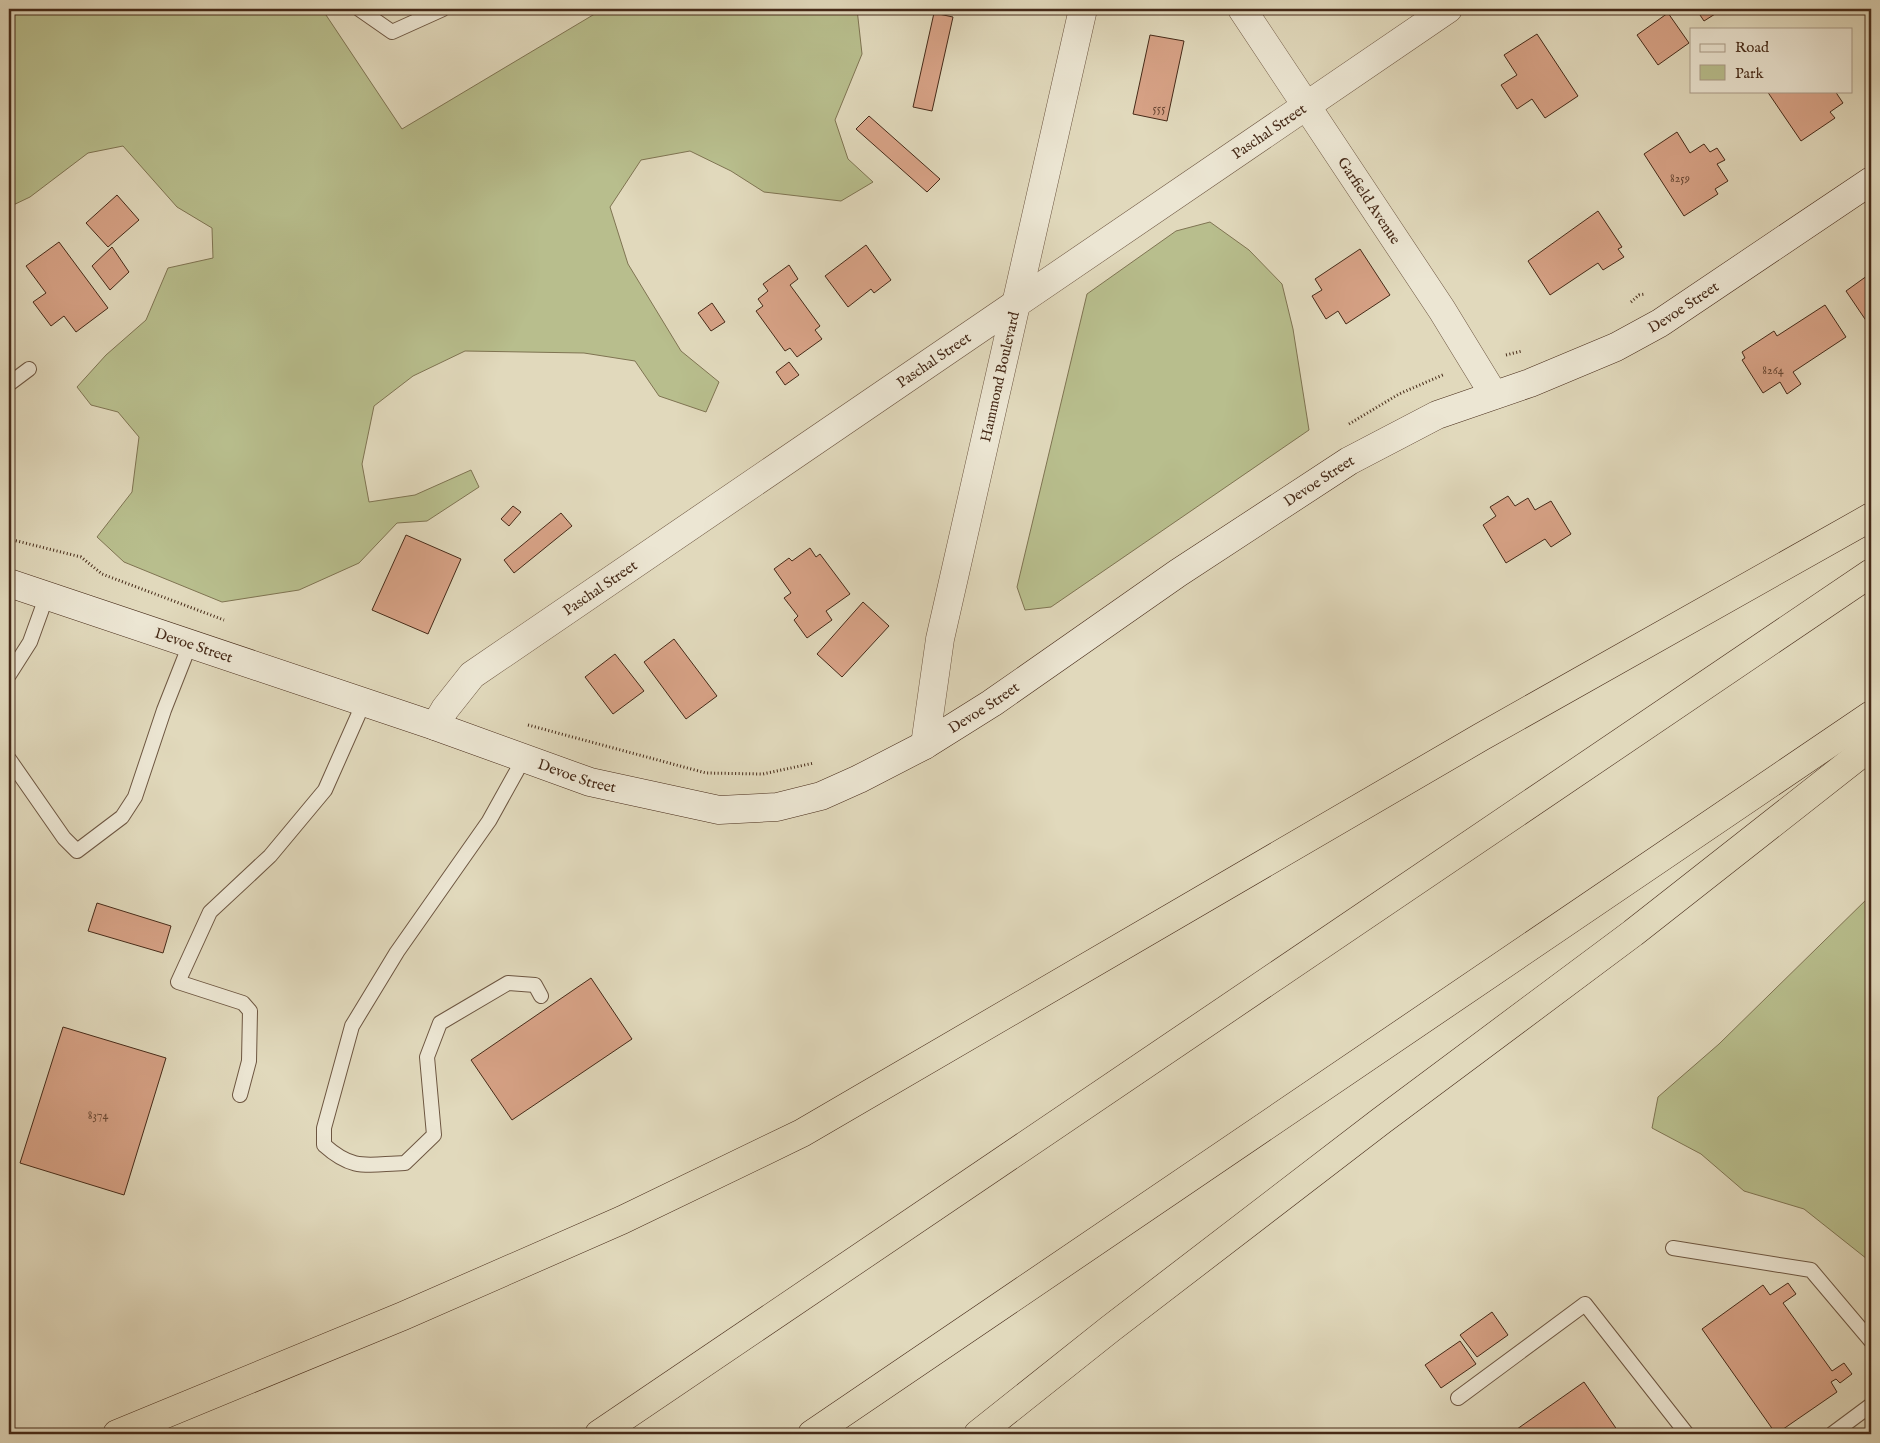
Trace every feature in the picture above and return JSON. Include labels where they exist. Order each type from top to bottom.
[{"type":"highway","points":[[116,1433],[404,1316],[622,1220],[802,1133],[1490,732],[1871,517]]},
{"type":"highway","points":[[599,1434],[1871,573]]},
{"type":"highway","points":[[812,1434],[1871,715]]},
{"type":"highway","points":[[978,1434],[1110,1329],[1381,1121],[1633,932],[1871,746]]},
{"type":"street","name":"Hammond Boulevard","points":[[925,745],[940,639],[1083,9]]},
{"type":"street","name":"Garfield Avenue","points":[[1242,9],[1436,301],[1494,395]]},
{"type":"street","name":"Paschal Street","points":[[435,726],[445,709],[472,675],[1448,9]]},
{"type":"street","name":"Devoe Street","points":[[9,583],[435,726],[590,782],[719,810],[754,810],[777,807],[821,796],[925,745],[992,703],[1178,573],[1349,461],[1437,415],[1494,395],[1616,347],[1660,323],[1871,181]]},
{"type":"lane","points":[[359,9],[392,32],[442,9]]},
{"type":"lane","points":[[9,384],[29,369]]},
{"type":"lane","points":[[9,675],[30,642],[47,596]]},
{"type":"lane","points":[[9,759],[64,838],[77,851],[122,817],[135,797],[164,710],[190,644]]},
{"type":"lane","points":[[240,1095],[249,1061],[250,1010],[243,1003],[178,982],[210,912],[270,856],[325,790],[364,702]]},
{"type":"lane","points":[[524,758],[489,821],[397,952],[352,1026],[324,1128],[324,1144],[340,1159],[358,1165],[405,1162],[434,1135],[427,1057],[440,1023],[508,983],[535,985],[541,996]]},
{"type":"lane","points":[[1673,1248],[1811,1270],[1871,1341]]},
{"type":"lane","points":[[1458,1398],[1585,1304],[1687,1434]]},
{"type":"lane","points":[[1832,1434],[1871,1405]]},
{"type":"green space","points":[[9,9],[322,9],[402,129],[603,9],[857,9],[862,54],[835,120],[848,159],[873,182],[841,201],[764,192],[731,171],[690,151],[641,160],[610,207],[628,264],[681,351],[719,382],[706,412],[659,396],[635,361],[584,353],[465,351],[413,376],[374,406],[362,464],[369,502],[415,495],[471,470],[479,487],[427,521],[397,523],[359,563],[299,590],[222,602],[124,562],[97,537],[132,492],[139,437],[118,412],[91,405],[77,387],[106,355],[146,320],[168,268],[213,258],[212,228],[177,207],[123,146],[88,153],[30,197],[9,207]]},
{"type":"green space","points":[[1210,222],[1249,250],[1282,284],[1293,329],[1309,430],[1051,607],[1025,610],[1017,587],[1087,294],[1176,231]]},
{"type":"green space","points":[[1871,895],[1871,1260],[1867,1259],[1804,1209],[1744,1191],[1701,1154],[1652,1128],[1658,1097],[1719,1044]]},
{"type":"building","points":[[1696,9],[1723,9],[1704,21]]},
{"type":"building","points":[[934,13],[953,17],[932,111],[913,107]]},
{"type":"building","points":[[1668,13],[1689,43],[1658,65],[1637,35]]},
{"type":"building","points":[[1537,34],[1578,96],[1545,118],[1532,99],[1517,109],[1501,85],[1517,75],[1504,55]]},
{"type":"building","points":[[1150,35],[1184,41],[1167,121],[1133,114]]},
{"type":"building","points":[[1768,92],[1836,92],[1843,103],[1830,112],[1835,118],[1801,141]]},
{"type":"building","points":[[869,116],[940,179],[927,192],[856,129]]},
{"type":"building","points":[[1677,132],[1690,153],[1704,144],[1710,152],[1717,148],[1725,160],[1717,164],[1728,181],[1715,189],[1718,194],[1684,216],[1644,154]]},
{"type":"building","points":[[117,195],[139,220],[108,247],[86,223]]},
{"type":"building","points":[[1598,211],[1622,247],[1618,249],[1624,257],[1603,270],[1598,263],[1550,295],[1528,261]]},
{"type":"building","points":[[59,242],[108,308],[76,332],[64,316],[51,326],[33,302],[46,293],[26,266]]},
{"type":"building","points":[[866,245],[891,280],[874,293],[871,289],[848,307],[825,276]]},
{"type":"building","points":[[112,247],[129,272],[110,290],[92,266]]},
{"type":"building","points":[[1360,249],[1390,295],[1346,324],[1338,311],[1326,319],[1312,296],[1322,290],[1315,279]]},
{"type":"building","points":[[789,265],[798,279],[790,285],[820,326],[815,330],[822,339],[797,357],[790,348],[785,351],[756,311],[763,306],[758,299],[768,291],[763,284]]},
{"type":"building","points":[[1871,273],[1871,319],[1867,322],[1846,291]]},
{"type":"building","points":[[712,303],[725,322],[711,331],[698,313]]},
{"type":"building","points":[[1825,305],[1846,337],[1793,372],[1801,384],[1787,394],[1780,382],[1763,393],[1742,360],[1745,358],[1742,352],[1774,331],[1777,336]]},
{"type":"building","points":[[789,362],[799,375],[785,385],[776,372]]},
{"type":"building","points":[[1508,496],[1515,506],[1528,498],[1535,510],[1551,501],[1571,534],[1551,547],[1545,539],[1506,563],[1483,525],[1496,516],[1490,507]]},
{"type":"building","points":[[513,506],[521,512],[509,526],[501,519]]},
{"type":"building","points":[[561,513],[572,526],[514,573],[504,560]]},
{"type":"building","points":[[406,535],[461,559],[428,634],[372,610]]},
{"type":"building","points":[[810,548],[816,557],[820,554],[850,594],[826,611],[832,620],[807,638],[794,620],[798,616],[784,598],[791,593],[774,569],[789,558],[792,561]]},
{"type":"building","points":[[863,602],[889,626],[842,677],[817,654]]},
{"type":"building","points":[[674,639],[717,696],[686,719],[644,662]]},
{"type":"building","points":[[615,654],[644,691],[613,714],[585,677]]},
{"type":"building","points":[[97,903],[171,926],[163,953],[88,931]]},
{"type":"building","points":[[591,978],[632,1039],[512,1120],[471,1060]]},
{"type":"building","points":[[63,1027],[166,1058],[124,1195],[20,1163]]},
{"type":"building","points":[[1788,1283],[1796,1294],[1783,1303],[1832,1371],[1844,1363],[1852,1374],[1840,1383],[1836,1379],[1831,1382],[1837,1392],[1776,1434],[1702,1329],[1763,1285],[1770,1295]]},
{"type":"building","points":[[1492,1312],[1508,1335],[1477,1357],[1460,1335]]},
{"type":"building","points":[[1460,1341],[1476,1364],[1441,1388],[1425,1365]]},
{"type":"building","points":[[1584,1382],[1620,1434],[1510,1434]]}]
